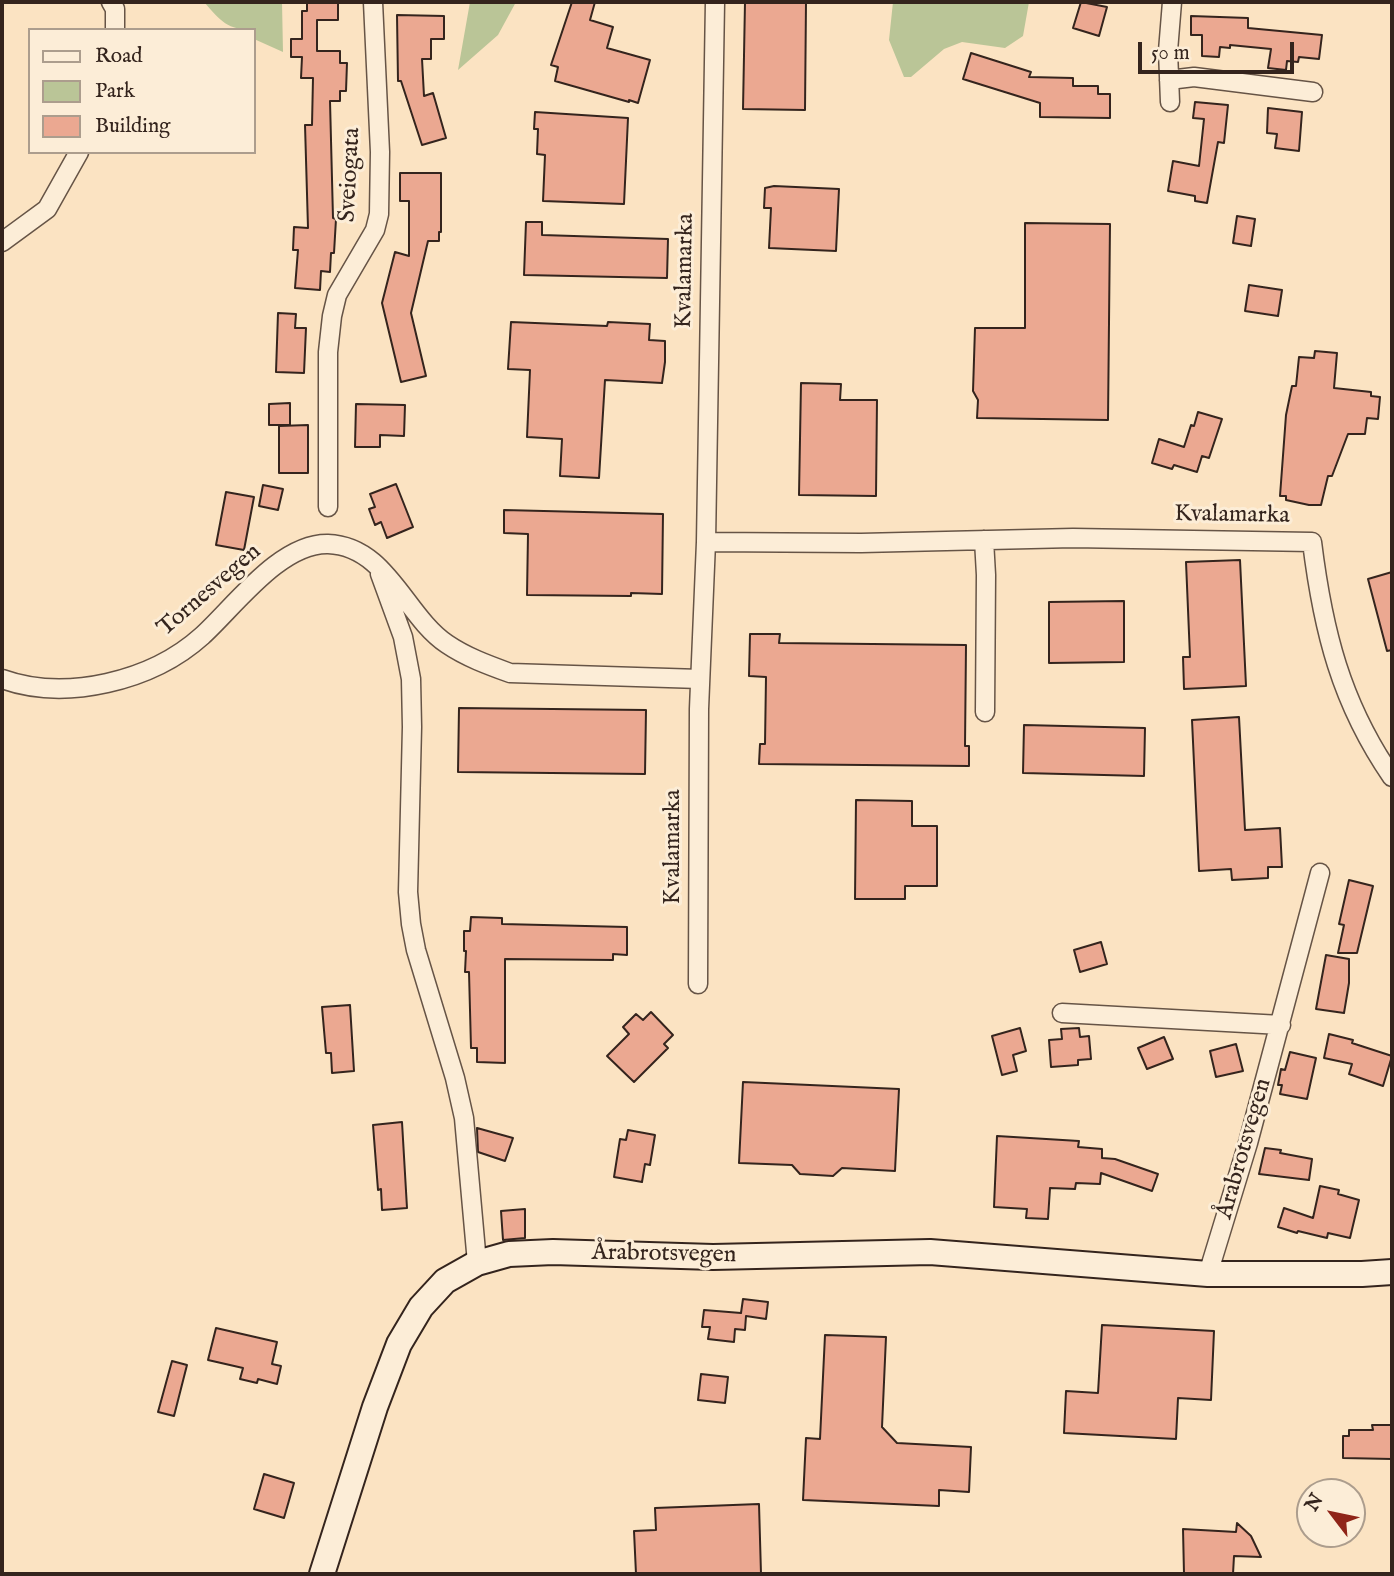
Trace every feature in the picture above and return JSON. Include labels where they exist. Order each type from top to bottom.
[{"type":"main road","name":"Årabrotsvegen","points":[[322,1574],[375,1407],[399,1343],[421,1307],[445,1281],[477,1264],[509,1254],[676,1256],[930,1252],[1208,1274],[1392,1272]]},
{"type":"street","points":[[111,2],[116,9],[115,28]]},
{"type":"street","name":"Sveiogata","points":[[328,508],[328,352],[332,316],[337,295],[375,230],[379,214],[380,152],[373,2]]},
{"type":"street","name":"Kvalamarka","points":[[698,984],[700,679],[706,541],[715,2]]},
{"type":"street","points":[[1170,102],[1168,51],[1172,2]]},
{"type":"street","points":[[1169,80],[1194,77],[1313,92]]},
{"type":"street","points":[[2,242],[47,209],[78,154]]},
{"type":"street","name":"Kvalamarka","points":[[706,541],[861,543],[1073,538],[1312,542],[1319,595],[1333,657],[1362,728],[1392,777]]},
{"type":"street","points":[[984,540],[985,712]]},
{"type":"street","name":"Tornesvegen","points":[[2,679],[50,687],[91,686],[122,679],[153,667],[182,652],[202,636],[273,567],[293,553],[310,546],[328,544],[348,548],[363,555],[378,567],[396,585],[421,620],[446,644],[510,673],[700,679]]},
{"type":"street","points":[[378,567],[403,637],[411,679],[408,892],[411,924],[464,1118],[477,1264]]},
{"type":"street","name":"Årabrotsvegen","points":[[1208,1274],[1281,1025],[1320,873]]},
{"type":"street","points":[[1062,1013],[1281,1025]]},
{"type":"green space","points":[[204,2],[282,2],[283,52],[256,40],[256,28],[231,26]]},
{"type":"green space","points":[[470,2],[516,2],[498,35],[458,70]]},
{"type":"green space","points":[[893,2],[1029,2],[1023,36],[1005,48],[962,42],[944,49],[911,77],[904,77],[889,40]]},
{"type":"building","points":[[307,2],[338,2],[338,20],[317,20],[317,51],[340,51],[340,63],[347,63],[346,91],[340,91],[340,101],[330,101],[333,218],[336,219],[330,272],[321,271],[320,290],[295,288],[298,250],[293,250],[294,227],[308,228],[305,125],[312,125],[313,78],[301,78],[302,57],[291,57],[291,39],[302,39],[302,11],[307,11]]},
{"type":"building","points":[[572,2],[595,2],[590,20],[613,27],[607,48],[650,60],[638,103],[555,81],[558,67],[551,65]]},
{"type":"building","points":[[745,2],[806,2],[805,110],[743,109]]},
{"type":"building","points":[[1081,2],[1107,7],[1099,36],[1073,28]]},
{"type":"building","points":[[397,15],[444,16],[444,39],[431,39],[431,59],[422,59],[424,96],[433,93],[446,138],[422,145],[401,81],[398,81]]},
{"type":"building","points":[[1191,16],[1248,18],[1248,28],[1322,35],[1319,59],[1299,57],[1298,62],[1287,61],[1286,70],[1268,68],[1271,49],[1230,45],[1230,48],[1220,47],[1219,57],[1202,56],[1202,35],[1191,35]]},
{"type":"building","points":[[971,53],[1031,72],[1029,77],[1073,78],[1073,86],[1098,86],[1098,94],[1110,94],[1110,118],[1040,117],[1040,103],[963,79]]},
{"type":"building","points":[[1195,102],[1228,105],[1224,143],[1218,142],[1207,203],[1195,201],[1195,196],[1168,191],[1173,161],[1199,166],[1204,119],[1193,118]]},
{"type":"building","points":[[1268,108],[1302,112],[1299,151],[1275,148],[1277,134],[1267,133]]},
{"type":"building","points":[[535,112],[628,118],[624,204],[543,201],[545,155],[537,154],[538,129],[534,129]]},
{"type":"building","points":[[400,173],[441,173],[441,232],[439,241],[428,241],[411,313],[426,376],[401,382],[382,303],[395,252],[409,256],[409,201],[400,201]]},
{"type":"building","points":[[774,186],[839,189],[836,251],[769,248],[771,208],[764,208],[765,188]]},
{"type":"building","points":[[1237,216],[1255,219],[1251,246],[1233,243]]},
{"type":"building","points":[[526,222],[542,222],[542,235],[668,239],[667,278],[524,275]]},
{"type":"building","points":[[1025,223],[1110,224],[1108,420],[977,418],[978,400],[973,391],[975,328],[1025,328]]},
{"type":"building","points":[[1249,285],[1282,290],[1278,316],[1245,311]]},
{"type":"building","points":[[278,313],[296,314],[295,328],[306,328],[304,373],[276,372]]},
{"type":"building","points":[[511,322],[607,326],[608,322],[650,324],[649,340],[665,341],[662,383],[605,380],[599,478],[560,476],[562,439],[527,437],[530,370],[508,369]]},
{"type":"building","points":[[1315,351],[1337,353],[1334,388],[1371,392],[1371,396],[1380,397],[1378,419],[1367,418],[1365,434],[1348,434],[1332,476],[1328,476],[1321,505],[1309,505],[1280,496],[1286,415],[1292,386],[1296,386],[1299,357],[1314,358]]},
{"type":"building","points":[[801,383],[841,384],[840,400],[877,400],[876,496],[799,495]]},
{"type":"building","points":[[290,403],[290,425],[269,425],[269,404]]},
{"type":"building","points":[[356,404],[405,405],[404,436],[380,435],[380,447],[355,447]]},
{"type":"building","points":[[1198,412],[1222,419],[1209,458],[1202,456],[1197,472],[1174,465],[1172,469],[1152,463],[1159,439],[1184,447]]},
{"type":"building","points":[[308,425],[308,473],[279,473],[279,426]]},
{"type":"building","points":[[396,484],[413,527],[387,538],[381,522],[375,525],[369,509],[375,507],[370,494]]},
{"type":"building","points":[[263,485],[283,489],[278,510],[259,506]]},
{"type":"building","points":[[226,492],[254,497],[244,550],[216,545]]},
{"type":"building","points":[[504,510],[663,514],[662,594],[527,595],[528,534],[504,533]]},
{"type":"building","points":[[1240,560],[1246,686],[1184,689],[1183,657],[1190,657],[1186,562]]},
{"type":"building","points":[[1392,572],[1392,650],[1387,651],[1368,579]]},
{"type":"building","points":[[1124,601],[1124,662],[1049,663],[1049,602]]},
{"type":"building","points":[[750,634],[780,634],[779,643],[966,645],[965,746],[969,746],[969,766],[759,764],[760,744],[765,744],[766,677],[749,676]]},
{"type":"building","points":[[459,708],[646,710],[645,774],[458,772]]},
{"type":"building","points":[[1239,717],[1245,830],[1280,828],[1282,867],[1268,867],[1268,878],[1232,880],[1231,869],[1199,871],[1192,720]]},
{"type":"building","points":[[1024,725],[1145,728],[1144,776],[1023,773]]},
{"type":"building","points":[[856,800],[912,801],[912,826],[937,826],[937,886],[905,886],[905,899],[855,899]]},
{"type":"building","points":[[1349,880],[1373,886],[1357,953],[1338,953],[1344,925],[1339,924]]},
{"type":"building","points":[[471,917],[502,918],[502,924],[627,927],[627,955],[613,954],[613,960],[505,959],[505,1063],[477,1062],[477,1048],[471,1048],[469,972],[465,972],[464,951],[464,931],[470,931]]},
{"type":"building","points":[[1101,942],[1107,964],[1080,972],[1074,950]]},
{"type":"building","points":[[1326,955],[1349,959],[1349,983],[1344,1013],[1316,1009]]},
{"type":"building","points":[[350,1005],[354,1071],[332,1073],[331,1053],[326,1053],[322,1007]]},
{"type":"building","points":[[651,1012],[673,1035],[664,1044],[668,1048],[634,1082],[607,1056],[629,1034],[623,1027],[636,1014],[643,1020]]},
{"type":"building","points":[[1020,1028],[1026,1051],[1013,1055],[1017,1071],[1002,1075],[992,1036]]},
{"type":"building","points":[[1079,1028],[1080,1037],[1089,1036],[1091,1059],[1078,1060],[1078,1065],[1051,1067],[1049,1040],[1062,1039],[1061,1029]]},
{"type":"building","points":[[1329,1034],[1353,1040],[1352,1043],[1392,1056],[1383,1086],[1349,1074],[1352,1064],[1324,1058]]},
{"type":"building","points":[[1164,1037],[1173,1059],[1147,1069],[1138,1048]]},
{"type":"building","points":[[1236,1044],[1243,1071],[1216,1077],[1210,1051]]},
{"type":"building","points":[[1290,1052],[1316,1058],[1307,1099],[1280,1094],[1282,1085],[1278,1085],[1281,1069],[1285,1070]]},
{"type":"building","points":[[743,1082],[899,1089],[895,1171],[842,1168],[833,1176],[800,1174],[792,1165],[739,1163]]},
{"type":"building","points":[[402,1122],[407,1208],[382,1210],[373,1125]]},
{"type":"building","points":[[477,1128],[513,1138],[505,1161],[478,1152]]},
{"type":"building","points":[[628,1130],[655,1135],[650,1165],[645,1164],[642,1182],[614,1177],[620,1139],[626,1140]]},
{"type":"building","points":[[997,1136],[1079,1141],[1078,1147],[1102,1149],[1102,1158],[1115,1159],[1158,1174],[1152,1191],[1101,1173],[1100,1184],[1076,1183],[1075,1189],[1050,1188],[1048,1219],[1026,1218],[1027,1209],[994,1207]]},
{"type":"building","points":[[1265,1148],[1312,1159],[1309,1180],[1259,1174]]},
{"type":"building","points":[[1320,1186],[1339,1190],[1338,1194],[1359,1200],[1350,1238],[1328,1233],[1327,1238],[1278,1227],[1284,1208],[1313,1218]]},
{"type":"building","points":[[525,1209],[525,1238],[503,1240],[501,1211]]},
{"type":"building","points":[[743,1299],[768,1302],[766,1319],[746,1316],[745,1330],[735,1329],[734,1342],[708,1339],[710,1327],[702,1327],[704,1310],[741,1313]]},
{"type":"building","points":[[1102,1325],[1214,1331],[1211,1400],[1178,1398],[1176,1439],[1064,1433],[1066,1391],[1098,1393]]},
{"type":"building","points":[[216,1328],[277,1342],[272,1364],[281,1366],[277,1384],[258,1379],[257,1383],[240,1379],[243,1368],[208,1360]]},
{"type":"building","points":[[825,1335],[886,1337],[882,1427],[897,1443],[971,1447],[969,1492],[939,1490],[939,1506],[803,1500],[806,1438],[820,1439]]},
{"type":"building","points":[[172,1361],[187,1365],[174,1416],[158,1412]]},
{"type":"building","points":[[701,1374],[728,1377],[725,1403],[698,1400]]},
{"type":"building","points":[[1372,1425],[1392,1425],[1392,1459],[1343,1458],[1343,1436],[1349,1436],[1349,1430],[1373,1430]]},
{"type":"building","points":[[264,1474],[294,1483],[284,1518],[254,1509]]},
{"type":"building","points":[[759,1504],[761,1574],[636,1574],[634,1531],[656,1530],[655,1508]]},
{"type":"building","points":[[1237,1523],[1251,1536],[1261,1557],[1234,1556],[1233,1574],[1184,1574],[1183,1529],[1236,1532]]}]
